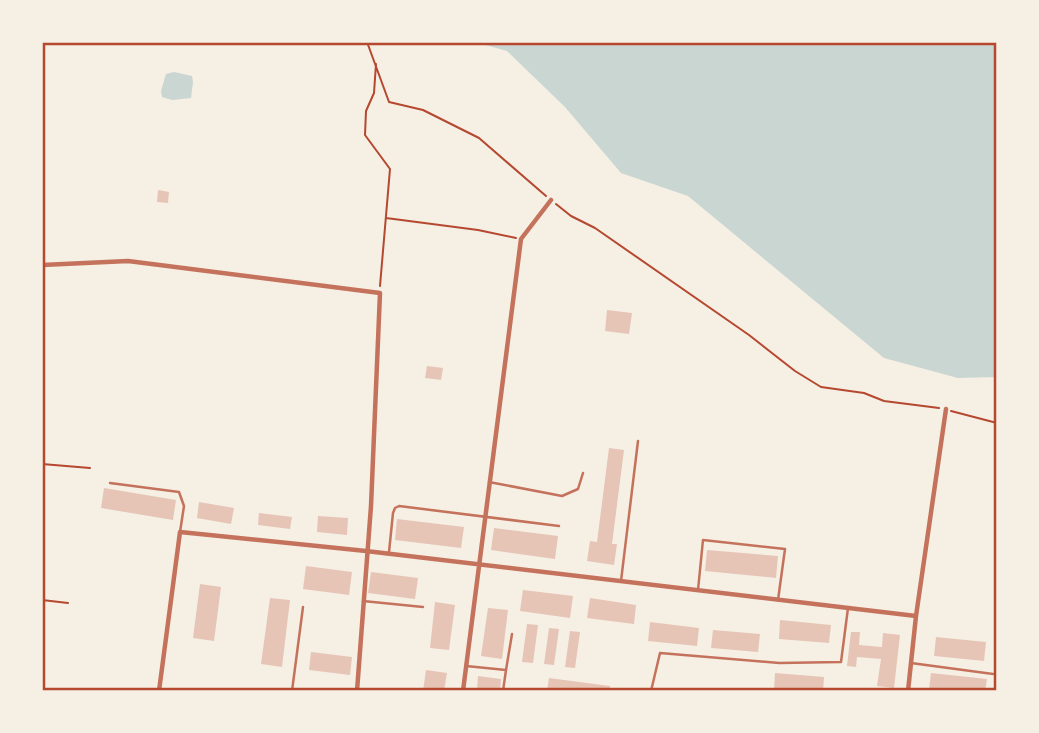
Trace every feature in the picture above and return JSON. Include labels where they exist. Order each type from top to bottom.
[{"type":"street","points":[[463,691],[521,239],[551,200]]},
{"type":"street","points":[[42,265],[128,261],[380,293],[371,506],[357,691]]},
{"type":"street","points":[[908,691],[946,409]]},
{"type":"street","points":[[159,691],[180,532],[389,553],[916,616]]},
{"type":"lane","points":[[621,581],[638,441]]},
{"type":"lane","points":[[489,482],[562,496],[578,488],[583,473]]},
{"type":"lane","points":[[110,483],[179,492],[184,506],[180,532]]},
{"type":"lane","points":[[389,553],[393,513],[399,506],[559,526]]},
{"type":"lane","points":[[698,590],[703,540],[785,549],[778,600]]},
{"type":"lane","points":[[363,601],[423,607]]},
{"type":"lane","points":[[292,691],[303,607]]},
{"type":"lane","points":[[651,691],[660,653],[779,663],[841,662],[848,608]]},
{"type":"lane","points":[[503,691],[512,634]]},
{"type":"lane","points":[[911,663],[993,674]]},
{"type":"lane","points":[[466,666],[506,670]]},
{"type":"path","points":[[367,42],[389,102],[424,110],[479,138],[571,216],[595,228],[821,387],[864,393],[884,401],[946,409],[997,423]]},
{"type":"path","points":[[376,63],[374,93],[366,111],[365,135],[390,169],[380,293]]},
{"type":"path","points":[[385,218],[478,230],[521,239]]},
{"type":"path","points":[[42,464],[90,468]]},
{"type":"path","points":[[42,600],[68,603]]},
{"type":"shaded area","points":[[475,42],[997,42],[997,377],[958,378],[884,358],[688,196],[621,173],[565,107],[507,51]]},
{"type":"shaded area","points":[[174,72],[192,76],[191,98],[172,100],[162,97],[166,74]]},
{"type":"building","points":[[158,190],[169,192],[168,203],[157,202]]},
{"type":"building","points":[[607,310],[632,313],[629,334],[605,331]]},
{"type":"building","points":[[427,366],[443,368],[441,380],[425,378]]},
{"type":"building","points":[[609,448],[624,450],[612,544],[617,544],[614,565],[587,561],[590,541],[597,542]]},
{"type":"building","points":[[104,488],[176,500],[173,520],[101,508]]},
{"type":"building","points":[[199,502],[234,508],[231,524],[197,518]]},
{"type":"building","points":[[259,513],[292,517],[290,529],[258,525]]},
{"type":"building","points":[[318,516],[348,518],[347,535],[317,532]]},
{"type":"building","points":[[397,519],[464,527],[461,548],[395,540]]},
{"type":"building","points":[[494,528],[558,536],[555,559],[491,550]]},
{"type":"building","points":[[707,550],[778,556],[776,578],[705,571]]},
{"type":"building","points":[[306,566],[352,572],[349,595],[303,589]]},
{"type":"building","points":[[371,572],[418,578],[415,599],[368,593]]},
{"type":"building","points":[[200,584],[221,587],[214,641],[193,638]]},
{"type":"building","points":[[523,590],[573,596],[570,618],[520,611]]},
{"type":"building","points":[[270,598],[290,600],[282,667],[261,664]]},
{"type":"building","points":[[590,598],[636,605],[634,624],[587,618]]},
{"type":"building","points":[[435,602],[455,605],[449,650],[430,648]]},
{"type":"building","points":[[488,608],[508,610],[502,659],[481,656]]},
{"type":"building","points":[[780,620],[831,625],[829,643],[779,639]]},
{"type":"building","points":[[650,622],[699,628],[697,646],[648,641]]},
{"type":"building","points":[[527,624],[538,625],[533,663],[522,662]]},
{"type":"building","points":[[549,628],[559,629],[554,665],[544,664]]},
{"type":"building","points":[[713,630],[760,634],[758,652],[711,648]]},
{"type":"building","points":[[570,631],[580,632],[575,668],[565,667]]},
{"type":"building","points":[[851,632],[860,632],[859,645],[882,647],[883,633],[900,635],[894,688],[877,686],[881,659],[857,657],[856,667],[847,666]]},
{"type":"building","points":[[936,637],[986,642],[984,661],[934,656]]},
{"type":"building","points":[[311,652],[352,657],[350,675],[309,670]]},
{"type":"building","points":[[426,670],[447,673],[444,691],[423,691]]},
{"type":"building","points":[[775,673],[824,677],[823,691],[774,691]]},
{"type":"building","points":[[931,673],[987,679],[985,691],[929,690]]},
{"type":"building","points":[[478,676],[501,679],[500,691],[477,691]]},
{"type":"building","points":[[549,678],[610,686],[610,691],[547,691]]}]
